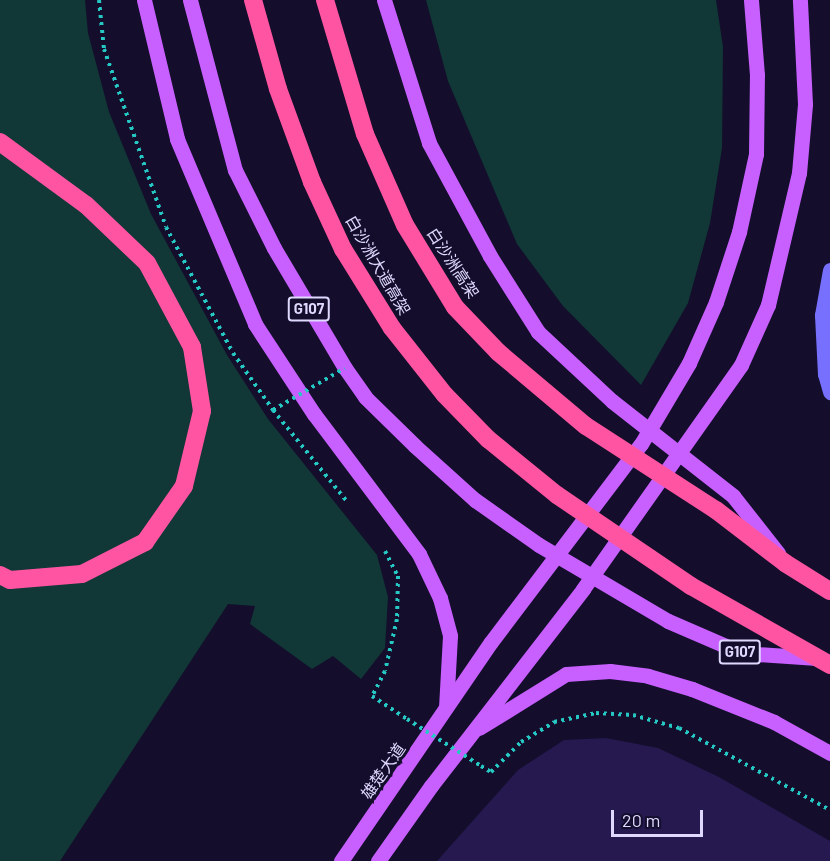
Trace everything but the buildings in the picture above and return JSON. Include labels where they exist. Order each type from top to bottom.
[{"type":"highway","name":"白沙洲大道高架","points":[[253,0],[278,89],[312,182],[343,249],[392,328],[445,395],[488,439],[557,495],[691,586],[824,662]]},
{"type":"highway","name":"白沙洲高架","points":[[325,0],[365,134],[405,225],[455,306],[498,352],[586,426],[716,510],[784,563],[830,591]]},
{"type":"highway","points":[[0,142],[86,205],[147,263],[192,347],[202,411],[184,486],[145,542],[82,574],[10,580],[0,575]]},
{"type":"main road","points":[[144,0],[177,139],[255,324],[314,414],[406,536],[440,598],[450,636],[449,706]]},
{"type":"main road","name":"G107","points":[[190,0],[235,170],[274,248],[345,368],[365,397],[475,500],[539,545],[668,621],[742,653],[824,662]]},
{"type":"main road","points":[[384,0],[429,143],[490,256],[538,332],[612,401],[733,496],[784,563]]},
{"type":"main road","name":"雄楚大道","points":[[341,861],[527,594],[641,444],[689,363],[716,302],[739,232],[756,154],[757,75],[751,0]]},
{"type":"main road","points":[[378,861],[716,406],[741,365],[764,315],[786,242],[799,173],[805,104],[800,0]]},
{"type":"main road","points":[[830,270],[822,315],[825,374],[830,392]]},
{"type":"main road","points":[[474,731],[566,674],[610,671],[648,676],[692,689],[774,722],[830,753]]},
{"type":"path","points":[[273,410],[345,368]]},
{"type":"path","points":[[372,696],[491,772],[521,742],[554,722],[596,713],[633,715],[679,728],[830,810]]},
{"type":"green space","points":[[0,0],[85,0],[88,33],[109,112],[151,214],[227,355],[268,419],[377,555],[388,597],[385,648],[361,679],[333,656],[312,669],[250,624],[255,606],[228,604],[60,861],[0,861]]},
{"type":"green space","points":[[426,0],[716,0],[723,47],[722,148],[710,223],[688,303],[641,385],[563,306],[517,244],[448,81]]}]
